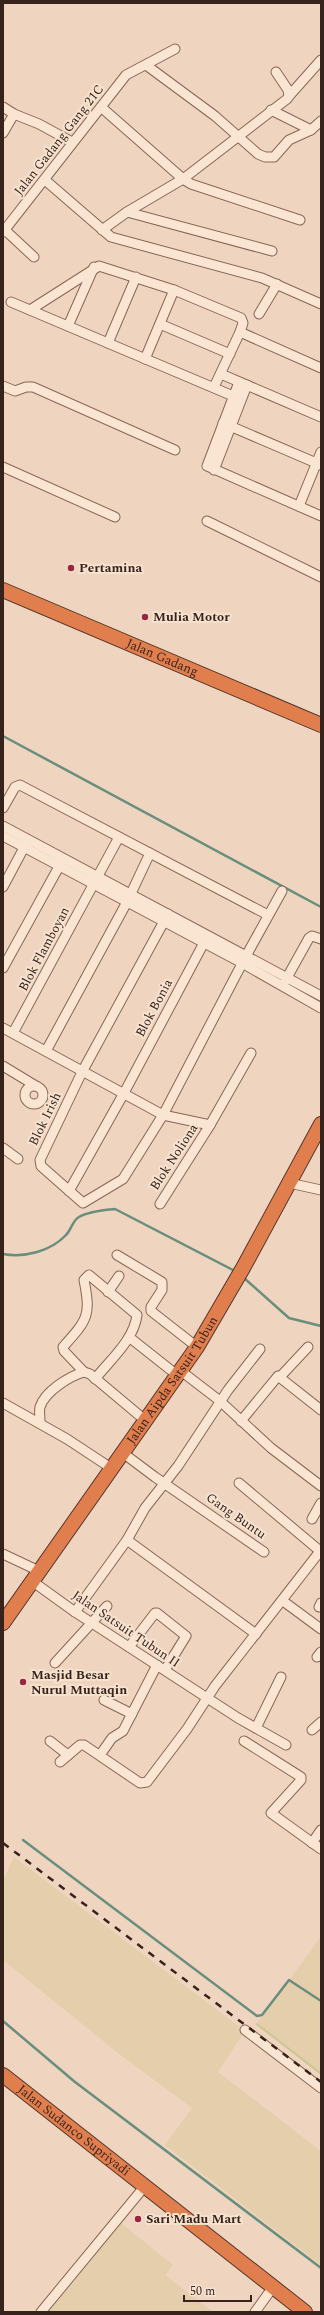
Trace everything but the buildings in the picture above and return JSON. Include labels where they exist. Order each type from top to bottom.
[{"type":"highway","name":"Jalan Gadang","points":[[3,590],[321,725]]},
{"type":"highway","name":"Jalan Aipda Satsuit Tubun","points":[[3,1623],[197,1347],[244,1268],[321,1124]]},
{"type":"highway","name":"Jalan Sudanco Supriyadi","points":[[3,2075],[305,2312]]},
{"type":"street","name":"Jalan Gadang Gang 21C","points":[[4,231],[72,142],[130,71],[175,49]]},
{"type":"street","points":[[102,230],[127,212],[183,179],[289,96],[321,60]]},
{"type":"street","points":[[146,64],[165,76],[258,154],[265,157],[274,157],[288,140],[311,130],[321,121]]},
{"type":"street","points":[[276,72],[288,90],[289,96]]},
{"type":"street","points":[[3,107],[14,114],[39,124],[72,142]]},
{"type":"street","points":[[101,107],[183,179],[191,184],[300,220]]},
{"type":"street","points":[[271,110],[311,130]]},
{"type":"street","points":[[3,133],[14,114]]},
{"type":"street","points":[[44,180],[111,237],[277,284],[321,304]]},
{"type":"street","points":[[127,212],[272,251]]},
{"type":"street","points":[[4,231],[34,257]]},
{"type":"street","points":[[30,310],[99,266],[174,290],[241,318],[243,323],[240,332],[214,387]]},
{"type":"street","points":[[68,326],[94,268]]},
{"type":"street","points":[[108,343],[136,277]]},
{"type":"street","points":[[259,314],[277,284]]},
{"type":"street","points":[[145,359],[174,290]]},
{"type":"street","points":[[11,302],[233,396]]},
{"type":"street","points":[[160,324],[230,354]]},
{"type":"street","points":[[240,332],[321,368]]},
{"type":"street","points":[[221,374],[321,417]]},
{"type":"street","points":[[243,384],[233,396],[206,464],[214,470],[321,516]]},
{"type":"street","points":[[214,470],[232,426],[243,384]]},
{"type":"street","points":[[3,386],[15,391],[26,387],[33,387],[175,450]]},
{"type":"street","points":[[223,423],[319,464]]},
{"type":"street","points":[[299,506],[319,464],[321,452]]},
{"type":"street","points":[[3,467],[115,517]]},
{"type":"street","points":[[207,520],[321,577]]},
{"type":"street","points":[[3,808],[15,787],[20,785],[268,915]]},
{"type":"street","points":[[3,826],[26,844]]},
{"type":"street","points":[[3,836],[26,844],[284,981],[321,996]]},
{"type":"street","name":"Blok Flamboyan","points":[[14,1033],[120,837]]},
{"type":"street","points":[[3,886],[26,844]]},
{"type":"street","points":[[46,1051],[128,899],[150,854]]},
{"type":"street","points":[[3,968],[61,863]]},
{"type":"street","points":[[163,1115],[244,959],[282,891]]},
{"type":"street","name":"Blok Irish","points":[[163,1115],[124,1178],[83,1203],[41,1166],[40,1160],[82,1072],[166,918]]},
{"type":"street","points":[[284,981],[309,938],[312,936],[321,939]]},
{"type":"street","name":"Blok Bonia","points":[[69,1191],[124,1093],[206,939]]},
{"type":"street","points":[[284,981],[321,1008]]},
{"type":"street","points":[[3,1028],[163,1115],[210,1124]]},
{"type":"street","name":"Blok Noliona","points":[[160,1204],[210,1124],[251,1053]]},
{"type":"street","points":[[4,1069],[19,1076],[41,1090],[43,1096],[38,1103],[29,1104],[25,1099],[19,1076]]},
{"type":"street","points":[[24,1093],[30,1086],[36,1086]]},
{"type":"street","points":[[3,1148],[18,1159]]},
{"type":"street","points":[[289,1183],[321,1190]]},
{"type":"street","points":[[117,1255],[162,1282],[162,1290],[150,1307],[151,1311],[197,1347]]},
{"type":"street","points":[[95,1379],[130,1337],[136,1323],[137,1315],[88,1275],[84,1280],[88,1303],[87,1317],[63,1347],[64,1351],[84,1372],[95,1379],[146,1421]]},
{"type":"street","points":[[108,1292],[119,1276]]},
{"type":"street","points":[[130,1337],[220,1401],[271,1448],[321,1486]]},
{"type":"street","points":[[241,1421],[275,1377],[280,1377],[308,1347]]},
{"type":"street","points":[[75,1612],[127,1540],[145,1508],[178,1466],[220,1401],[260,1349]]},
{"type":"street","points":[[40,1422],[40,1408],[44,1398],[65,1382],[84,1372]]},
{"type":"street","points":[[280,1377],[321,1410]]},
{"type":"street","points":[[3,1403],[40,1422],[92,1454],[111,1468]]},
{"type":"street","name":"Gang Buntu","points":[[123,1452],[164,1483],[264,1552]]},
{"type":"street","points":[[50,1741],[64,1759],[80,1745],[84,1744],[140,1783],[146,1783],[187,1729],[207,1698],[321,1551],[239,1484]]},
{"type":"street","points":[[312,1520],[321,1503]]},
{"type":"street","points":[[127,1540],[256,1634]]},
{"type":"street","name":"Jalan Satsuit Tubun II","points":[[3,1554],[36,1576],[75,1612],[207,1698],[286,1745]]},
{"type":"street","points":[[283,1601],[321,1629]]},
{"type":"street","points":[[55,1663],[107,1606]]},
{"type":"street","points":[[100,1755],[112,1738],[123,1731],[161,1668],[186,1636],[155,1613],[129,1647]]},
{"type":"street","points":[[256,1728],[280,1677]]},
{"type":"street","points":[[104,1700],[132,1714]]},
{"type":"street","points":[[312,1730],[321,1722]]},
{"type":"street","points":[[244,1741],[301,1777],[301,1780],[270,1812],[321,1849]]},
{"type":"street","points":[[312,1843],[321,1830]]},
{"type":"street","points":[[245,2030],[321,2088]]},
{"type":"street","points":[[41,2312],[145,2186]]},
{"type":"street","points":[[255,2312],[274,2287]]},
{"type":"shaded area","points":[[14,1857],[245,2031],[218,2072],[321,2151],[321,2265],[165,2145],[192,2108],[118,2053],[3,1960],[3,1881]]},
{"type":"shaded area","points":[[321,1937],[321,2072],[257,2023]]},
{"type":"shaded area","points":[[257,2023],[321,2072],[321,2075],[255,2024]]},
{"type":"shaded area","points":[[121,2223],[173,2265],[165,2275],[213,2312],[48,2312]]},
{"type":"waterway","points":[[3,736],[321,907]]},
{"type":"waterway","points":[[3,1254],[29,1254],[45,1249],[60,1241],[66,1235],[75,1220],[79,1217],[92,1212],[115,1209],[235,1271]]},
{"type":"waterway","points":[[244,1278],[289,1318],[321,1326]]},
{"type":"waterway","points":[[23,1840],[257,2016],[262,2015],[289,1980],[321,2001]]},
{"type":"waterway","points":[[3,2021],[75,2082],[321,2268]]},
{"type":"railway","points":[[3,1843],[321,2082]]},
{"type":"place","name":"Pertamina","points":[[71,568]]},
{"type":"place","name":"Mulia Motor","points":[[145,617]]},
{"type":"place","name":"Masjid Besar Nurul Muttaqin","points":[[23,1682]]},
{"type":"place","name":"Sari Madu Mart","points":[[138,2219]]}]
